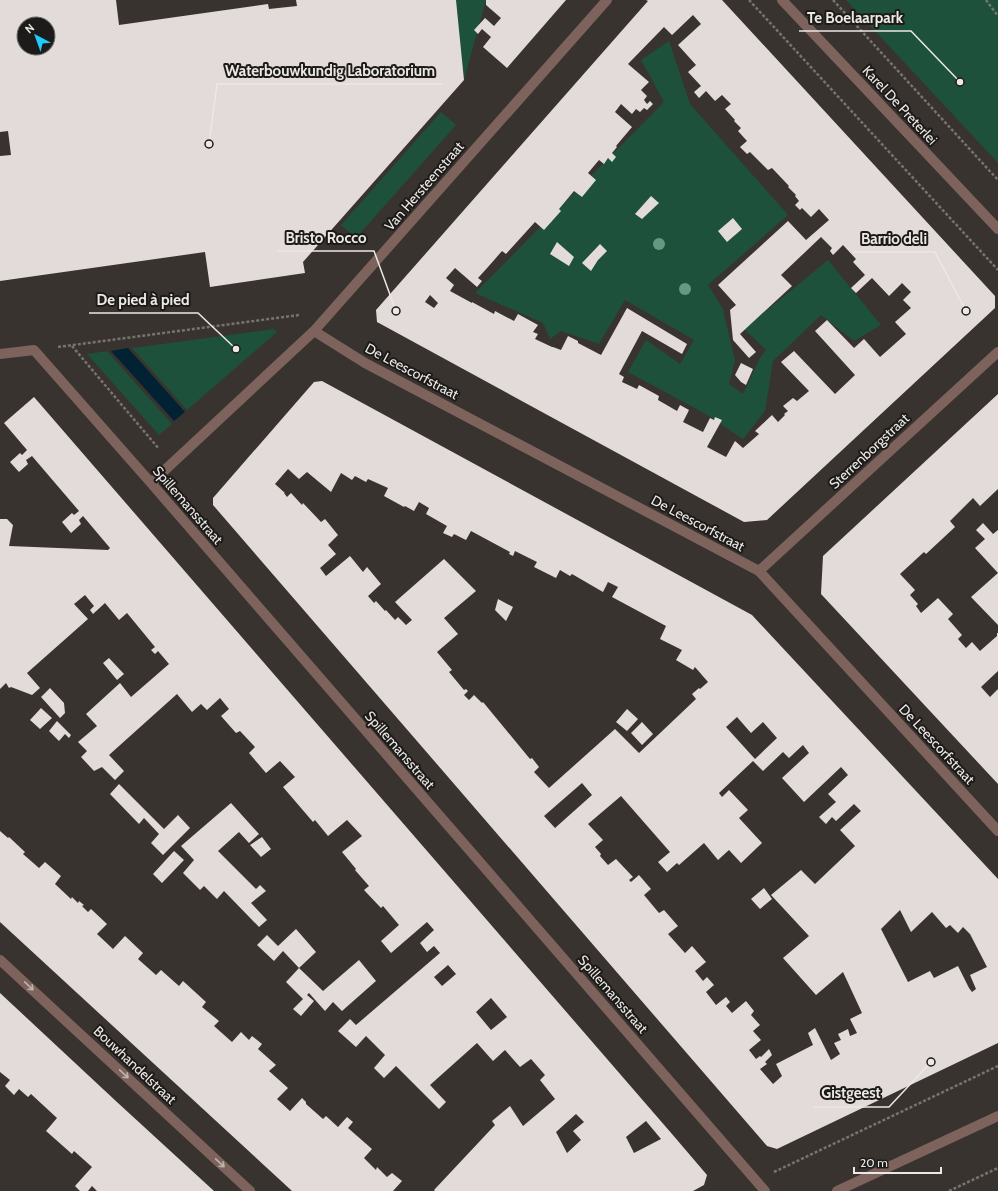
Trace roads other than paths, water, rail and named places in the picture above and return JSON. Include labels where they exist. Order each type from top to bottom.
[{"type":"street","name":"Van Hersteenstraat","points":[[151,483],[314,331],[607,0]]},
{"type":"street","name":"Karel De Preterlei","points":[[782,0],[998,229]]},
{"type":"street","name":"De Leescorfstraat","points":[[314,331],[372,367],[759,571],[998,831]]},
{"type":"street","name":"Spillemansstraat","points":[[2,354],[34,350],[765,1191]]},
{"type":"street","name":"Sterrenborgstraat","points":[[759,571],[998,352]]},
{"type":"street","name":"Bouwhandelstraat","points":[[0,960],[250,1191]]},
{"type":"street","points":[[837,1191],[998,1116]]},
{"type":"water","points":[[128,348],[185,412],[174,421],[111,351]]},
{"type":"place","name":"Te Boelaarpark","points":[[960,82]]},
{"type":"place","name":"Waterbouwkundig Laboratorium","points":[[209,144]]},
{"type":"place","name":"Bristo Rocco","points":[[396,311]]},
{"type":"place","name":"Barrio deli","points":[[966,311]]},
{"type":"place","name":"De pied à pied","points":[[236,349]]},
{"type":"place","name":"Gistgeest","points":[[931,1062]]}]
